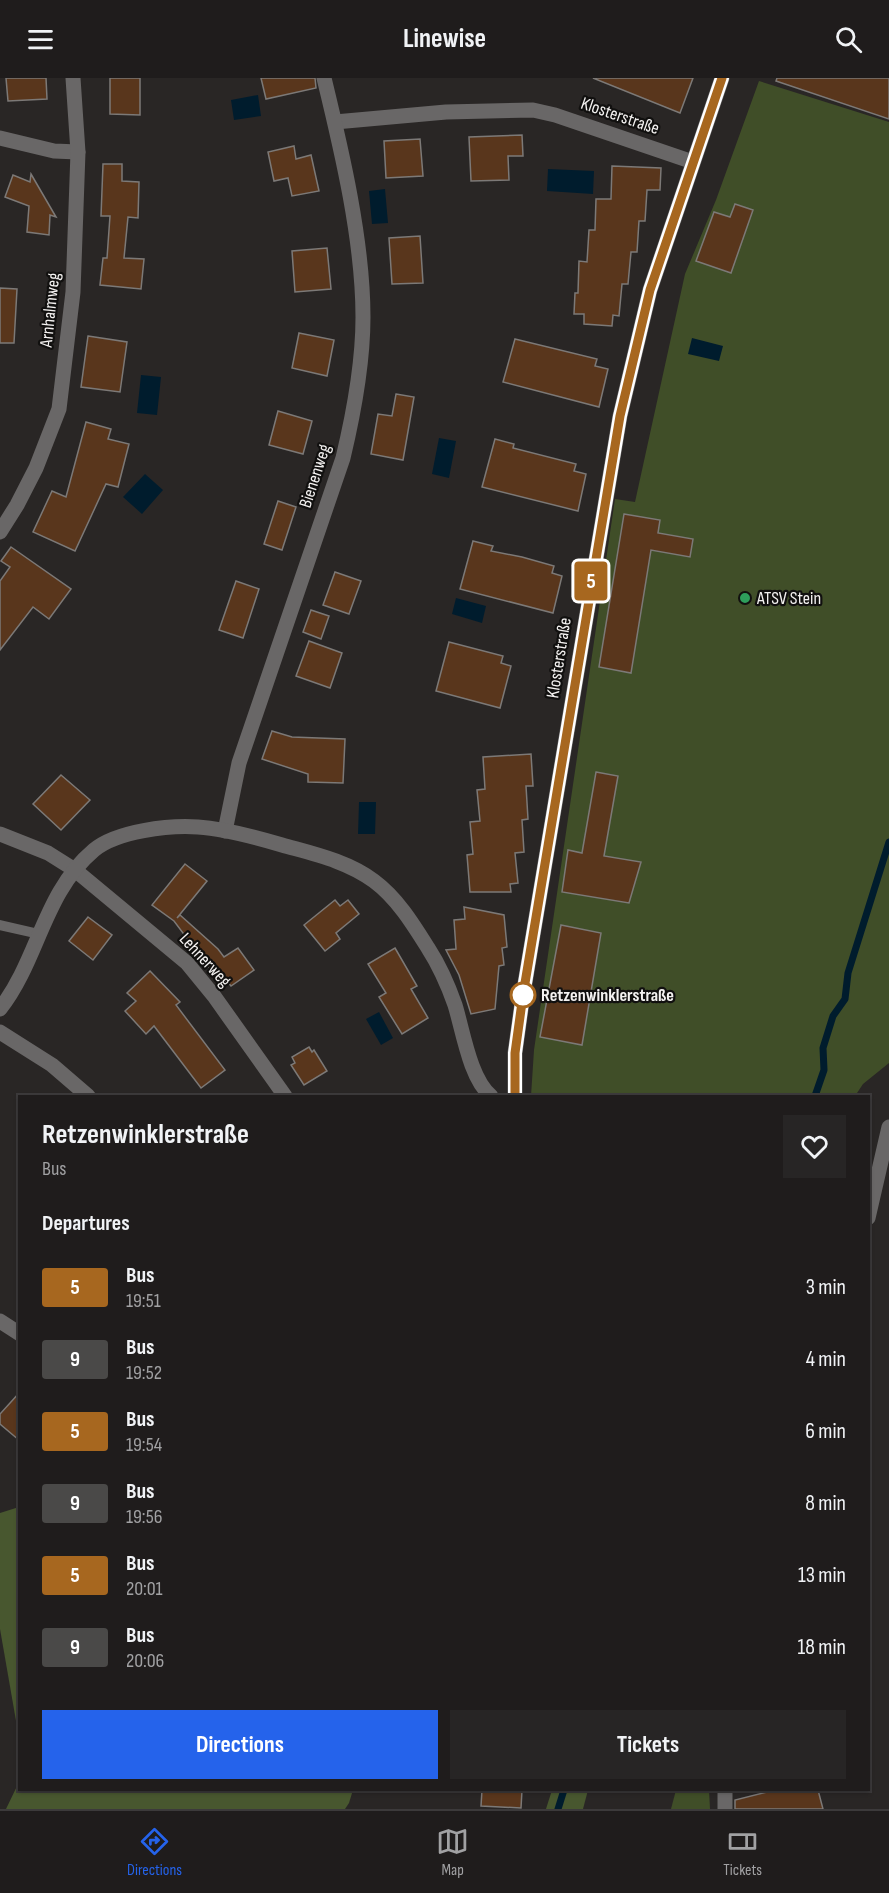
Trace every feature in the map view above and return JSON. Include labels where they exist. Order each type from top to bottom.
[{"type":"street","name":"Arnhalmweg","points":[[0,532],[36,468],[59,409],[73,292],[78,152],[73,78]]},
{"type":"street","name":"Bienenweg","points":[[225,831],[240,764],[343,458],[351,423],[359,364],[363,320],[362,288],[335,122],[324,78]]},
{"type":"street","name":"Klosterstraße","points":[[515,1095],[515,1053],[523,995],[620,416],[650,290],[722,78]]},
{"type":"street","name":"Klosterstraße","points":[[335,122],[446,112],[533,110],[555,115],[693,162]]},
{"type":"street","points":[[0,138],[54,151],[78,152]]},
{"type":"street","points":[[0,1009],[29,957],[56,895],[95,849],[115,839],[144,831],[172,827],[198,827],[225,831],[328,857],[354,868],[376,882],[413,924],[442,973],[454,1003],[478,1080],[490,1095]]},
{"type":"street","points":[[0,834],[48,853],[75,870]]},
{"type":"street","name":"Lehnerweg","points":[[75,870],[187,963],[214,996],[284,1095]]},
{"type":"street","points":[[0,1032],[51,1065],[87,1095]]},
{"type":"street","points":[[870,1209],[889,1127]]},
{"type":"street","points":[[0,1321],[18,1333]]},
{"type":"street","points":[[725,1791],[725,1809]]},
{"type":"lane","points":[[0,925],[39,934]]},
{"type":"green space","name":"ATSV Stein","points":[[759,81],[889,122],[889,1063],[863,1084],[856,1095],[531,1095],[534,1050],[615,499],[635,502],[685,274],[716,200]]},
{"type":"green space","points":[[18,1508],[18,1732],[0,1629],[0,1513]]},
{"type":"green space","points":[[18,1784],[18,1791],[353,1791],[345,1809],[6,1809]]},
{"type":"green space","points":[[552,1791],[588,1791],[583,1809],[546,1809]]},
{"type":"green space","points":[[676,1791],[709,1791],[710,1809],[671,1809]]},
{"type":"water","points":[[258,95],[261,116],[234,120],[231,100]]},
{"type":"water","points":[[548,169],[594,171],[593,194],[547,191]]},
{"type":"water","points":[[385,189],[388,223],[372,224],[369,191]]},
{"type":"water","points":[[692,338],[723,346],[719,361],[688,354]]},
{"type":"water","points":[[141,375],[161,377],[157,415],[137,413]]},
{"type":"water","points":[[439,438],[456,441],[449,478],[432,474]]},
{"type":"water","points":[[145,474],[163,490],[142,514],[123,497]]},
{"type":"water","points":[[456,598],[486,606],[482,623],[452,614]]},
{"type":"water","points":[[359,802],[376,802],[375,834],[358,834]]},
{"type":"water","points":[[379,1012],[393,1038],[381,1045],[366,1019]]},
{"type":"building","points":[[6,78],[46,78],[47,99],[8,101]]},
{"type":"building","points":[[110,78],[140,78],[140,115],[110,114]]},
{"type":"building","points":[[261,78],[315,78],[316,88],[266,99]]},
{"type":"building","points":[[593,78],[693,78],[680,113]]},
{"type":"building","points":[[777,78],[889,78],[889,119],[776,81]]},
{"type":"building","points":[[522,135],[523,156],[508,156],[509,180],[471,181],[469,137]]},
{"type":"building","points":[[420,139],[423,176],[386,178],[384,141]]},
{"type":"building","points":[[294,146],[296,159],[311,155],[319,191],[292,196],[288,178],[274,181],[268,152]]},
{"type":"building","points":[[103,164],[122,164],[122,181],[139,182],[138,218],[128,217],[124,258],[144,259],[141,289],[100,285],[103,258],[107,258],[110,216],[101,216]]},
{"type":"building","points":[[612,166],[661,168],[660,190],[647,190],[645,221],[639,221],[637,252],[631,252],[628,284],[622,284],[619,316],[613,315],[612,326],[584,324],[584,314],[574,314],[575,293],[578,293],[579,261],[587,262],[589,230],[595,230],[596,199],[611,199]]},
{"type":"building","points":[[31,174],[56,217],[50,215],[49,235],[27,232],[29,206],[5,197],[13,175],[30,182]]},
{"type":"building","points":[[735,204],[753,210],[731,273],[696,261],[714,212],[730,217]]},
{"type":"building","points":[[420,236],[423,283],[392,284],[389,238]]},
{"type":"building","points":[[327,248],[331,289],[295,292],[292,251]]},
{"type":"building","points":[[0,288],[17,289],[14,343],[0,343]]},
{"type":"building","points":[[299,333],[334,340],[327,376],[292,368]]},
{"type":"building","points":[[88,336],[127,342],[120,392],[81,387]]},
{"type":"building","points":[[515,339],[597,359],[595,366],[608,369],[599,407],[503,382]]},
{"type":"building","points":[[396,394],[414,397],[403,460],[371,454],[378,414],[392,416]]},
{"type":"building","points":[[278,411],[312,421],[303,454],[269,445]]},
{"type":"building","points":[[86,422],[111,429],[108,439],[129,444],[118,487],[106,484],[75,551],[33,532],[52,491],[66,497]]},
{"type":"building","points":[[495,439],[514,444],[513,448],[576,464],[574,471],[586,474],[578,511],[482,487]]},
{"type":"building","points":[[278,501],[296,507],[282,550],[264,544]]},
{"type":"building","points":[[624,514],[660,520],[658,533],[693,539],[690,557],[651,550],[631,673],[599,667]]},
{"type":"building","points":[[473,541],[493,546],[491,551],[554,566],[552,573],[562,576],[553,613],[460,589]]},
{"type":"building","points":[[11,547],[71,589],[49,619],[33,607],[0,650],[0,581],[10,567],[1,561]]},
{"type":"building","points":[[335,572],[361,581],[349,614],[323,605]]},
{"type":"building","points":[[236,581],[259,589],[243,638],[219,630]]},
{"type":"building","points":[[311,610],[329,616],[321,639],[303,632]]},
{"type":"building","points":[[309,641],[342,653],[330,688],[296,676]]},
{"type":"building","points":[[449,642],[503,656],[501,663],[511,666],[500,708],[436,691]]},
{"type":"building","points":[[272,731],[292,737],[345,739],[343,783],[308,782],[308,774],[262,759]]},
{"type":"building","points":[[531,754],[533,786],[526,786],[528,819],[522,820],[524,852],[515,853],[518,883],[510,884],[511,892],[470,892],[467,855],[473,854],[470,822],[480,821],[477,790],[485,789],[483,757]]},
{"type":"building","points":[[596,772],[618,776],[604,856],[641,862],[629,903],[562,892],[568,850],[582,853]]},
{"type":"building","points":[[61,775],[90,800],[61,830],[33,804]]},
{"type":"building","points":[[185,864],[207,881],[177,918],[180,915],[224,957],[238,948],[254,970],[231,986],[227,981],[222,985],[174,921],[152,905]]},
{"type":"building","points":[[335,900],[340,906],[348,900],[359,914],[336,933],[340,939],[325,951],[304,925]]},
{"type":"building","points":[[464,907],[504,915],[507,947],[502,948],[504,965],[499,966],[495,1009],[471,1014],[459,975],[446,950],[456,949],[454,920],[465,919]]},
{"type":"building","points":[[88,917],[112,935],[93,960],[69,941]]},
{"type":"building","points":[[561,925],[601,933],[582,1045],[540,1037]]},
{"type":"building","points":[[395,948],[417,986],[411,989],[428,1018],[402,1034],[379,997],[386,993],[368,964]]},
{"type":"building","points":[[150,971],[180,1002],[176,1005],[225,1070],[201,1088],[154,1026],[146,1034],[125,1011],[136,1001],[127,993]]},
{"type":"building","points":[[309,1047],[312,1052],[314,1050],[327,1071],[304,1085],[291,1065],[295,1063],[292,1057]]},
{"type":"building","points":[[18,1394],[18,1439],[0,1424],[0,1414]]},
{"type":"building","points":[[482,1791],[522,1791],[521,1808],[481,1806]]},
{"type":"building","points":[[771,1791],[818,1791],[823,1809],[735,1809],[735,1800]]},
{"type":"waterway","points":[[815,1095],[824,1070],[823,1048],[833,1016],[845,999],[848,973],[889,842]]},
{"type":"waterway","points":[[558,1809],[564,1791]]},
{"type":"bus line","name":"5","points":[[515,1095],[515,1053],[523,995],[620,416],[650,290],[722,78]]},
{"type":"place","name":"ATSV Stein","points":[[745,598]]},
{"type":"place","name":"Retzenwinklerstraße","points":[[523,995]]}]
